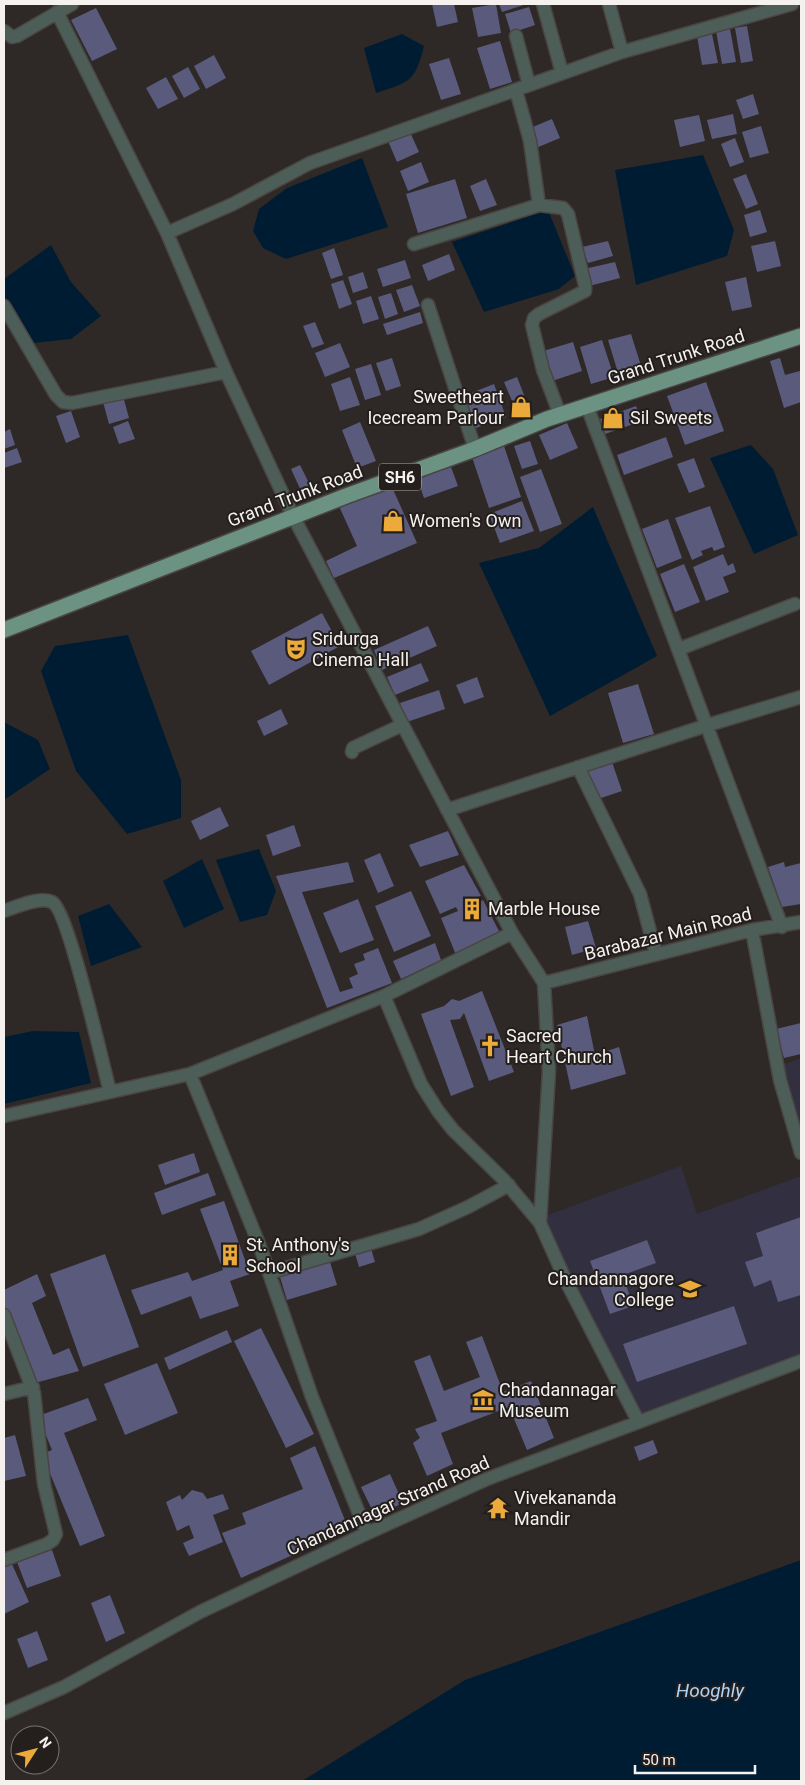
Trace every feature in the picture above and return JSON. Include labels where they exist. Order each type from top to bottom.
[{"type":"main road","name":"Grand Trunk Road","points":[[4,630],[293,516],[475,449],[560,415],[801,336]]},
{"type":"street","points":[[4,31],[12,37],[16,36],[72,4]]},
{"type":"street","points":[[543,4],[562,73]]},
{"type":"street","points":[[609,4],[622,52]]},
{"type":"street","points":[[168,233],[233,204],[310,163],[622,52],[792,4]]},
{"type":"street","points":[[57,12],[168,233],[226,372],[293,516],[512,933],[544,983],[549,1072],[540,1222]]},
{"type":"street","points":[[516,36],[529,85]]},
{"type":"street","points":[[516,90],[530,141],[539,206]]},
{"type":"street","points":[[414,244],[539,206],[563,208],[568,214],[585,285],[584,291],[578,296],[539,314],[534,318],[532,325],[543,370],[560,415]]},
{"type":"street","points":[[428,304],[475,449]]},
{"type":"street","points":[[4,306],[56,396],[63,402],[72,403],[226,372]]},
{"type":"street","points":[[587,406],[708,725],[782,927]]},
{"type":"street","points":[[679,649],[795,604]]},
{"type":"street","points":[[447,810],[708,725],[801,697]]},
{"type":"street","points":[[352,752],[353,748],[362,743],[402,725]]},
{"type":"street","points":[[578,767],[640,894],[656,954]]},
{"type":"street","points":[[4,911],[38,901],[48,900],[55,903],[65,924],[75,958],[110,1092]]},
{"type":"street","name":"Barabazar Main Road","points":[[544,983],[752,930],[782,927],[801,922]]},
{"type":"street","points":[[752,930],[780,1080],[801,1153]]},
{"type":"street","points":[[4,1116],[190,1074],[384,996],[512,933]]},
{"type":"street","points":[[384,996],[422,1084],[438,1111],[453,1130],[509,1185],[540,1222],[566,1281],[638,1421]]},
{"type":"street","points":[[190,1074],[269,1272],[312,1397],[367,1533]]},
{"type":"street","points":[[269,1272],[419,1229],[468,1207],[509,1185]]},
{"type":"street","points":[[4,1316],[33,1387],[44,1484],[56,1534],[48,1544],[4,1560]]},
{"type":"street","name":"Chandannagar Strand Road","points":[[4,1713],[64,1687],[200,1612],[487,1479],[801,1361]]},
{"type":"street","points":[[4,1394],[33,1387]]},
{"type":"shaded area","points":[[801,1058],[801,1139],[782,1065]]},
{"type":"shaded area","name":"Chandannagore College","points":[[681,1166],[697,1214],[801,1176],[801,1354],[639,1414],[546,1224],[548,1215]]},
{"type":"water","points":[[402,34],[424,46],[414,74],[404,83],[376,93],[364,48]]},
{"type":"water","points":[[703,155],[734,230],[727,256],[636,285],[615,170]]},
{"type":"water","points":[[362,158],[388,227],[286,259],[263,248],[253,231],[259,209],[287,188]]},
{"type":"water","points":[[548,210],[575,276],[559,289],[484,312],[452,242]]},
{"type":"water","points":[[51,245],[71,282],[101,316],[71,339],[24,344],[4,299],[4,279]]},
{"type":"water","points":[[751,445],[773,469],[798,535],[754,554],[710,458]]},
{"type":"water","points":[[593,507],[657,656],[550,716],[479,563],[539,548]]},
{"type":"water","points":[[128,635],[181,780],[181,818],[127,834],[76,771],[41,671],[55,646]]},
{"type":"water","points":[[4,722],[38,740],[50,769],[4,800]]},
{"type":"water","points":[[259,849],[276,891],[267,915],[240,922],[216,860]]},
{"type":"water","points":[[202,859],[224,909],[184,928],[163,881]]},
{"type":"water","points":[[109,904],[142,947],[91,966],[78,916]]},
{"type":"water","points":[[33,1031],[79,1032],[91,1083],[4,1104],[4,1037]]},
{"type":"water","name":"Hooghly","points":[[801,1560],[801,1781],[302,1781],[465,1680]]},
{"type":"building","points":[[432,4],[454,4],[458,22],[437,27]]},
{"type":"building","points":[[496,4],[501,33],[478,37],[472,8]]},
{"type":"building","points":[[499,4],[527,4],[502,12]]},
{"type":"building","points":[[529,7],[535,25],[511,33],[505,14]]},
{"type":"building","points":[[96,8],[117,49],[92,61],[71,20]]},
{"type":"building","points":[[747,26],[753,61],[741,63],[735,28]]},
{"type":"building","points":[[730,29],[736,62],[722,64],[716,31]]},
{"type":"building","points":[[712,34],[718,63],[702,65],[697,36]]},
{"type":"building","points":[[500,41],[512,82],[490,89],[477,48]]},
{"type":"building","points":[[214,55],[226,78],[206,89],[194,66]]},
{"type":"building","points":[[449,58],[461,94],[441,100],[429,64]]},
{"type":"building","points":[[188,67],[200,89],[184,98],[172,76]]},
{"type":"building","points":[[166,77],[178,99],[158,109],[146,88]]},
{"type":"building","points":[[753,94],[759,114],[743,119],[736,100]]},
{"type":"building","points":[[733,114],[737,134],[712,139],[707,120]]},
{"type":"building","points":[[699,115],[705,141],[680,147],[674,120]]},
{"type":"building","points":[[552,119],[560,138],[536,148],[528,129]]},
{"type":"building","points":[[761,126],[769,153],[750,158],[742,132]]},
{"type":"building","points":[[410,132],[419,152],[397,162],[388,141]]},
{"type":"building","points":[[735,138],[744,162],[730,167],[721,144]]},
{"type":"building","points":[[421,162],[429,182],[408,191],[400,171]]},
{"type":"building","points":[[746,174],[758,204],[746,209],[733,179]]},
{"type":"building","points":[[455,179],[467,218],[418,233],[406,194]]},
{"type":"building","points":[[486,179],[497,205],[480,211],[470,186]]},
{"type":"building","points":[[760,210],[767,232],[750,237],[744,215]]},
{"type":"building","points":[[608,241],[613,256],[588,263],[582,247]]},
{"type":"building","points":[[775,241],[781,266],[757,272],[751,246]]},
{"type":"building","points":[[334,248],[343,275],[331,279],[322,253]]},
{"type":"building","points":[[449,254],[455,270],[428,281],[422,265]]},
{"type":"building","points":[[405,260],[411,278],[383,287],[377,269]]},
{"type":"building","points":[[615,262],[620,278],[589,286],[584,269]]},
{"type":"building","points":[[363,272],[368,288],[353,293],[348,277]]},
{"type":"building","points":[[746,277],[752,307],[732,311],[725,282]]},
{"type":"building","points":[[343,280],[352,304],[339,309],[331,284]]},
{"type":"building","points":[[412,285],[420,306],[404,312],[396,290]]},
{"type":"building","points":[[391,293],[398,314],[385,319],[378,297]]},
{"type":"building","points":[[371,296],[379,319],[363,324],[356,301]]},
{"type":"building","points":[[420,312],[423,323],[387,335],[383,324]]},
{"type":"building","points":[[315,322],[324,344],[312,348],[303,326]]},
{"type":"building","points":[[631,334],[642,369],[619,376],[608,340]]},
{"type":"building","points":[[602,340],[614,377],[591,384],[580,347]]},
{"type":"building","points":[[573,342],[582,371],[549,382],[540,352]]},
{"type":"building","points":[[340,343],[350,367],[325,377],[315,353]]},
{"type":"building","points":[[392,358],[401,386],[386,391],[376,363]]},
{"type":"building","points":[[780,358],[785,375],[800,371],[801,374],[801,402],[784,408],[770,361]]},
{"type":"building","points":[[371,364],[381,395],[365,400],[355,369]]},
{"type":"building","points":[[350,377],[360,405],[340,411],[331,384]]},
{"type":"building","points":[[517,377],[530,410],[518,415],[504,382]]},
{"type":"building","points":[[706,382],[724,431],[685,445],[667,396]]},
{"type":"building","points":[[494,384],[506,417],[473,429],[461,397]]},
{"type":"building","points":[[123,396],[129,418],[109,424],[103,402]]},
{"type":"building","points":[[636,406],[642,421],[605,434],[600,419]]},
{"type":"building","points":[[71,411],[80,437],[66,443],[56,416]]},
{"type":"building","points":[[128,421],[135,439],[119,444],[113,427]]},
{"type":"building","points":[[360,422],[376,461],[357,468],[342,430]]},
{"type":"building","points":[[567,423],[578,448],[550,460],[539,435]]},
{"type":"building","points":[[10,429],[15,445],[4,449],[4,432]]},
{"type":"building","points":[[666,437],[673,457],[624,475],[617,455]]},
{"type":"building","points":[[530,441],[538,464],[522,469],[514,446]]},
{"type":"building","points":[[504,446],[521,497],[489,508],[472,457]]},
{"type":"building","points":[[17,448],[22,462],[4,468],[4,453]]},
{"type":"building","points":[[694,458],[705,487],[689,493],[677,464]]},
{"type":"building","points":[[300,465],[313,491],[303,495],[291,469]]},
{"type":"building","points":[[451,467],[458,486],[424,498],[417,478]]},
{"type":"building","points":[[541,469],[562,524],[540,532],[520,477]]},
{"type":"building","points":[[392,487],[417,543],[334,578],[326,561],[357,546],[339,506]]},
{"type":"building","points":[[522,501],[534,531],[500,543],[489,514]]},
{"type":"building","points":[[710,506],[725,547],[714,551],[712,547],[701,551],[703,555],[692,560],[675,518]]},
{"type":"building","points":[[668,519],[682,558],[657,568],[642,529]]},
{"type":"building","points":[[723,554],[728,566],[733,563],[736,572],[723,577],[729,592],[706,601],[693,567]]},
{"type":"building","points":[[684,564],[700,602],[675,612],[660,574]]},
{"type":"building","name":"Sridurga Cinema Hall","points":[[322,613],[340,646],[269,685],[251,651]]},
{"type":"building","points":[[428,626],[437,646],[382,670],[374,650]]},
{"type":"building","points":[[421,663],[429,681],[395,695],[387,677]]},
{"type":"building","points":[[477,677],[484,697],[464,704],[456,685]]},
{"type":"building","points":[[638,684],[654,734],[623,743],[608,693]]},
{"type":"building","points":[[439,690],[445,709],[407,722],[400,703]]},
{"type":"building","points":[[281,709],[288,724],[264,736],[257,721]]},
{"type":"building","points":[[612,762],[622,791],[595,800],[585,772]]},
{"type":"building","points":[[220,807],[229,826],[200,840],[191,821]]},
{"type":"building","points":[[294,825],[301,846],[273,856],[266,835]]},
{"type":"building","points":[[448,831],[459,855],[420,867],[409,845]]},
{"type":"building","points":[[380,853],[394,886],[378,893],[364,860]]},
{"type":"building","points":[[348,862],[354,882],[302,892],[340,992],[353,988],[349,978],[358,974],[354,964],[365,960],[363,954],[378,948],[392,983],[327,1008],[276,876]]},
{"type":"building","points":[[784,862],[785,867],[801,863],[801,904],[782,907],[768,867]]},
{"type":"building","name":"Marble House","points":[[464,865],[481,896],[465,903],[467,908],[483,900],[501,935],[456,955],[441,918],[458,911],[456,907],[440,914],[425,881]]},
{"type":"building","points":[[411,891],[431,936],[394,952],[375,906]]},
{"type":"building","points":[[358,899],[374,940],[340,953],[323,913]]},
{"type":"building","points":[[588,921],[596,948],[572,955],[565,927]]},
{"type":"building","points":[[435,943],[441,960],[401,979],[393,961]]},
{"type":"building","name":"Sacred Heart Church","points":[[482,991],[514,1072],[489,1081],[464,1013],[460,1019],[450,1020],[474,1087],[451,1096],[421,1014],[444,1006],[452,999],[459,1001]]},
{"type":"building","points":[[587,1016],[595,1055],[619,1047],[626,1074],[571,1090],[557,1025]]},
{"type":"building","points":[[801,1023],[801,1054],[784,1058],[776,1029]]},
{"type":"building","points":[[194,1153],[200,1172],[165,1185],[158,1165]]},
{"type":"building","points":[[208,1173],[216,1195],[162,1215],[154,1193]]},
{"type":"building","name":"St. Anthony's School","points":[[224,1201],[250,1274],[230,1281],[239,1306],[200,1319],[191,1296],[141,1315],[131,1290],[188,1272],[192,1281],[223,1270],[200,1209]]},
{"type":"building","points":[[801,1217],[801,1295],[778,1302],[771,1280],[754,1287],[745,1262],[763,1256],[756,1233]]},
{"type":"building","points":[[647,1240],[656,1263],[623,1275],[633,1306],[610,1314],[590,1261]]},
{"type":"building","points":[[370,1245],[375,1262],[359,1267],[354,1250]]},
{"type":"building","points":[[105,1254],[139,1347],[83,1367],[50,1274]]},
{"type":"building","points":[[330,1262],[337,1285],[287,1300],[280,1277]]},
{"type":"building","points":[[37,1274],[46,1296],[32,1303],[53,1355],[69,1348],[79,1371],[35,1383],[4,1306],[4,1290]]},
{"type":"building","points":[[734,1306],[747,1344],[637,1382],[623,1344]]},
{"type":"building","points":[[261,1328],[314,1434],[286,1448],[234,1341]]},
{"type":"building","points":[[227,1330],[232,1342],[169,1370],[164,1358]]},
{"type":"building","name":"Chandannagar Museum","points":[[482,1336],[503,1392],[531,1381],[554,1438],[527,1450],[509,1407],[441,1433],[453,1464],[427,1476],[413,1443],[420,1438],[415,1429],[437,1421],[414,1361],[430,1355],[444,1391],[480,1377],[466,1342]]},
{"type":"building","points":[[157,1363],[178,1413],[125,1435],[104,1384]]},
{"type":"building","points":[[88,1398],[97,1420],[64,1433],[105,1536],[80,1546],[42,1454],[52,1450],[38,1416]]},
{"type":"building","points":[[15,1435],[26,1476],[4,1481],[4,1438]]},
{"type":"building","points":[[653,1440],[658,1453],[639,1461],[634,1447]]},
{"type":"building","points":[[315,1446],[349,1530],[241,1578],[222,1533],[246,1524],[242,1513],[303,1489],[290,1458]]},
{"type":"building","points":[[390,1474],[403,1503],[375,1516],[361,1487]]},
{"type":"building","points":[[192,1490],[203,1493],[207,1499],[223,1494],[229,1509],[213,1515],[223,1542],[189,1556],[183,1543],[194,1538],[189,1525],[177,1531],[166,1502],[180,1495],[182,1500]]},
{"type":"building","points":[[52,1550],[61,1576],[27,1588],[17,1562]]},
{"type":"building","points":[[11,1562],[29,1602],[4,1614],[4,1565]]},
{"type":"building","points":[[110,1595],[125,1633],[106,1642],[91,1603]]},
{"type":"building","points":[[37,1631],[48,1660],[28,1668],[17,1639]]},
{"type":"place","name":"Sweetheart Icecream Parlour","points":[[521,407]]},
{"type":"place","name":"Sil Sweets","points":[[613,418]]},
{"type":"place","name":"Women's Own","points":[[393,521]]},
{"type":"place","name":"Sridurga Cinema Hall","points":[[296,649]]},
{"type":"place","name":"Marble House","points":[[472,909]]},
{"type":"place","name":"Sacred Heart Church","points":[[490,1046]]},
{"type":"place","name":"St. Anthony's School","points":[[230,1255]]},
{"type":"place","name":"Chandannagore College","points":[[690,1289]]},
{"type":"place","name":"Chandannagar Museum","points":[[483,1400]]},
{"type":"place","name":"Vivekananda Mandir","points":[[498,1508]]}]
